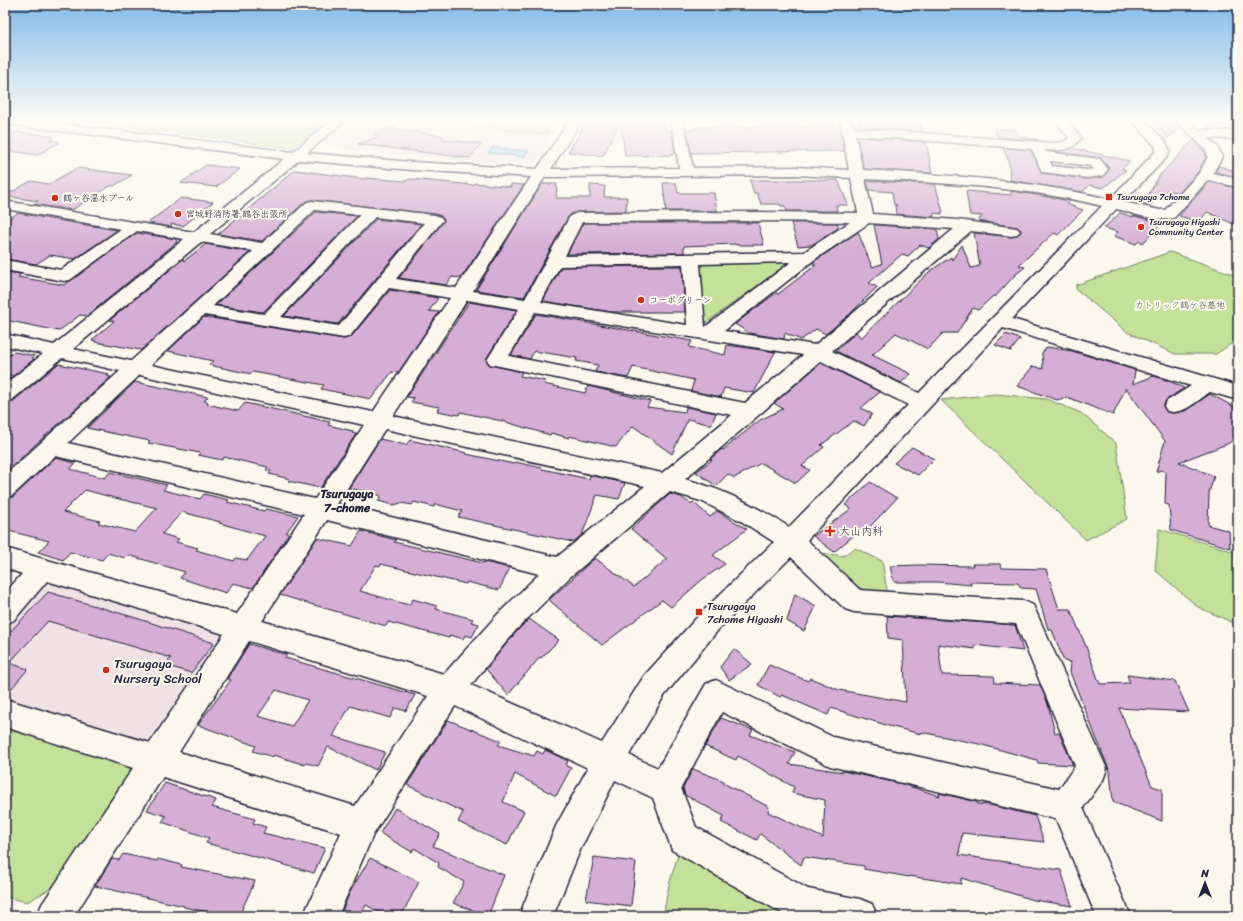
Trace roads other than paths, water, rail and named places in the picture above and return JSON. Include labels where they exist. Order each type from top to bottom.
[{"type":"street","points":[[5,395],[286,164]]},
{"type":"street","points":[[389,164],[540,173],[796,171],[858,173],[949,179],[1071,194],[1160,215],[1169,215],[1205,175],[1211,164]]},
{"type":"street","points":[[54,916],[546,164]]},
{"type":"street","points":[[685,164],[687,172]]},
{"type":"street","points":[[856,164],[866,218]]},
{"type":"street","points":[[536,916],[568,838],[608,761],[654,686],[709,622],[791,541],[999,321],[1152,164]]},
{"type":"street","points":[[1205,175],[1233,182]]},
{"type":"street","points":[[5,205],[265,248]]},
{"type":"street","points":[[5,489],[198,309],[312,205],[435,220],[344,332],[198,309]]},
{"type":"street","points":[[268,320],[372,212]]},
{"type":"street","points":[[749,411],[497,360],[531,306],[556,261],[577,218],[805,216],[866,218],[1012,231]]},
{"type":"street","points":[[702,333],[808,257],[866,218]]},
{"type":"street","points":[[5,265],[64,276],[135,226]]},
{"type":"street","points":[[320,916],[362,824],[449,689],[506,622],[561,569],[666,482],[967,226]]},
{"type":"street","points":[[556,261],[808,257]]},
{"type":"street","points":[[691,259],[702,333]]},
{"type":"street","points":[[385,282],[819,352],[922,403]]},
{"type":"street","points":[[999,321],[1209,383],[1238,393]]},
{"type":"street","points":[[5,340],[666,482],[708,494],[749,514],[791,541],[854,601],[1024,613],[1092,769],[1066,806]]},
{"type":"street","points":[[1174,406],[1209,383]]},
{"type":"street","points":[[51,447],[320,509],[561,569]]},
{"type":"street","points":[[5,558],[449,689],[665,786],[684,838],[803,906],[860,916]]},
{"type":"street","points":[[5,612],[42,569]]},
{"type":"street","points":[[665,786],[716,694],[830,751],[1066,806]]},
{"type":"street","points":[[5,713],[362,824]]},
{"type":"street","points":[[1066,806],[1114,916]]},
{"type":"place","name":"Tsurugaya 7chome","points":[[1109,197]]},
{"type":"place","name":"鶴ヶ谷温水プール","points":[[55,198]]},
{"type":"place","name":"宮城野消防署 鶴谷出張所","points":[[178,214]]},
{"type":"place","name":"Tsurugaya Higashi Community Center","points":[[1141,227]]},
{"type":"place","name":"コーポグリーン","points":[[641,300]]},
{"type":"place","name":"大山内科","points":[[830,531]]},
{"type":"place","name":"Tsurugaya 7chome Higashi","points":[[699,612]]},
{"type":"place","name":"Tsurugaya Nursery School","points":[[106,670]]},
{"type":"district","name":"Tsurugaya 7-chome","points":[[347,501]]},
{"type":"park label","name":"カトリック鶴ケ谷墓地","points":[[1180,305]]}]
